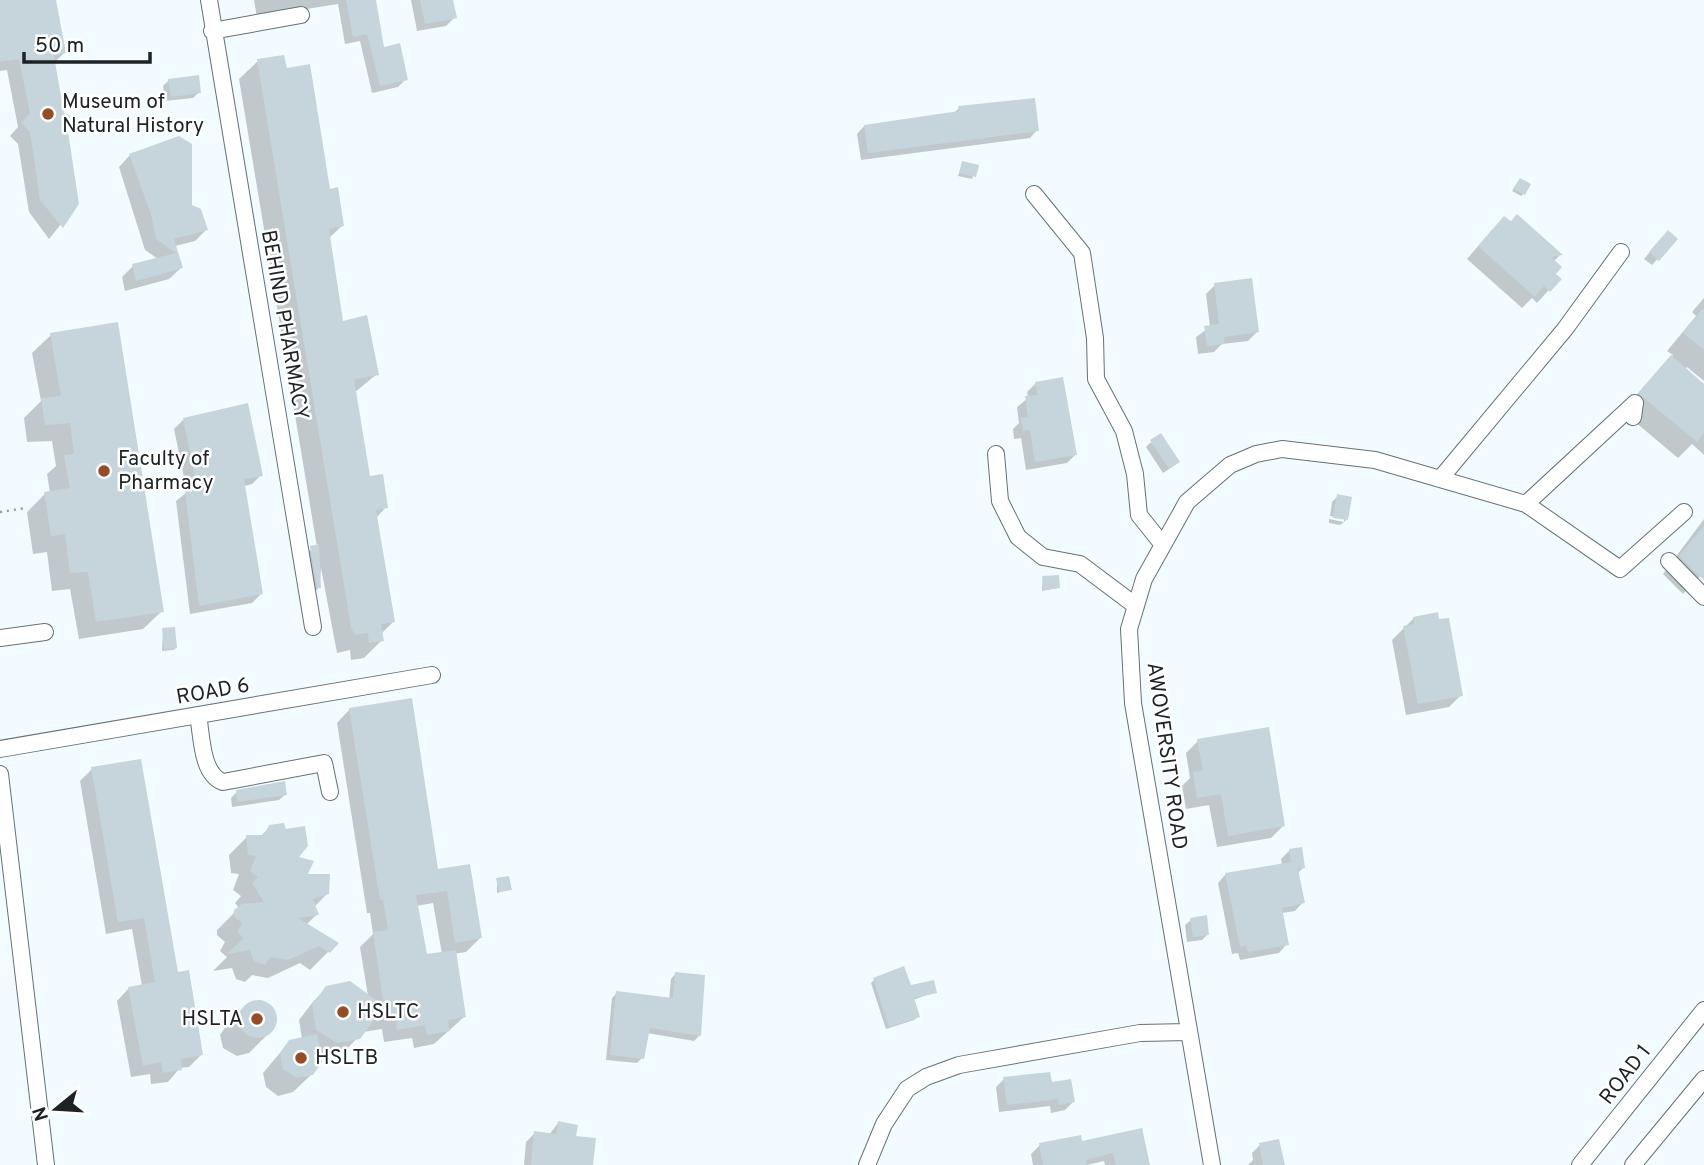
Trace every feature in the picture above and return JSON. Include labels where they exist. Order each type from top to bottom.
[{"type":"street","name":"BEHIND PHARMACY","points":[[209,0],[212,31],[313,627]]},
{"type":"street","points":[[212,31],[301,15]]},
{"type":"street","points":[[1034,194],[1082,253],[1095,338],[1096,379],[1124,431],[1135,474],[1139,515],[1163,545]]},
{"type":"street","points":[[1440,479],[1565,330],[1621,252]]},
{"type":"street","points":[[1526,504],[1635,403],[1633,417]]},
{"type":"street","name":"AWOVERSITY ROAD","points":[[1212,1165],[1133,703],[1129,629],[1144,579],[1187,502],[1230,465],[1256,454],[1282,450],[1375,460],[1526,504],[1620,569],[1684,512]]},
{"type":"street","points":[[996,454],[1000,500],[1018,537],[1043,557],[1080,564],[1136,606]]},
{"type":"street","points":[[1669,561],[1704,597]]},
{"type":"street","points":[[0,638],[45,632]]},
{"type":"street","name":"ROAD 6","points":[[0,749],[432,675]]},
{"type":"street","points":[[198,715],[209,771],[214,779],[223,782],[324,762],[330,792]]},
{"type":"street","points":[[0,774],[46,1165]]},
{"type":"street","name":"ROAD 1","points":[[1580,1165],[1704,1010]]},
{"type":"street","points":[[867,1165],[884,1124],[906,1088],[926,1077],[960,1065],[1140,1033],[1188,1032]]},
{"type":"street","points":[[1633,1165],[1704,1079]]},
{"type":"path","points":[[0,512],[26,508]]},
{"type":"building","name":"Museum of Natural History","points":[[0,0],[56,0],[66,53],[54,56],[64,113],[71,116],[67,125],[79,204],[63,228],[40,200],[30,132],[21,123],[30,113],[19,59],[0,62]]},
{"type":"building","points":[[346,0],[376,0],[384,47],[400,43],[408,80],[380,86],[367,34],[353,37]]},
{"type":"building","points":[[420,0],[453,0],[457,18],[425,24]]},
{"type":"building","points":[[284,55],[287,68],[310,64],[330,189],[338,187],[344,226],[329,229],[343,321],[367,315],[379,375],[354,379],[370,476],[383,474],[388,508],[376,510],[395,622],[381,624],[384,641],[369,643],[368,633],[355,635],[351,627],[257,59]]},
{"type":"building","points":[[199,75],[201,93],[171,97],[168,79]]},
{"type":"building","points":[[1035,98],[1039,131],[868,153],[864,125],[959,111],[958,106]]},
{"type":"building","points":[[179,136],[192,144],[192,205],[201,209],[208,230],[174,239],[183,268],[136,281],[132,264],[176,253],[156,239],[151,214],[129,154]]},
{"type":"building","points":[[962,161],[979,165],[976,177],[959,173]]},
{"type":"building","points":[[1520,178],[1531,184],[1525,195],[1513,189]]},
{"type":"building","points":[[1517,214],[1563,255],[1551,257],[1562,267],[1556,274],[1562,279],[1550,292],[1544,286],[1535,297],[1478,246],[1504,216],[1511,221]]},
{"type":"building","points":[[1668,230],[1678,239],[1659,261],[1649,252]]},
{"type":"building","points":[[1252,278],[1259,332],[1224,337],[1225,344],[1207,346],[1204,326],[1219,324],[1214,283]]},
{"type":"building","points":[[1704,307],[1704,350],[1683,333]]},
{"type":"building","name":"Faculty of Pharmacy","points":[[118,322],[164,612],[96,622],[88,572],[70,573],[65,534],[51,536],[44,492],[70,488],[64,455],[74,454],[70,423],[45,425],[41,398],[61,396],[50,333]]},
{"type":"building","points":[[1671,355],[1704,384],[1704,433],[1697,442],[1638,393]]},
{"type":"building","points":[[1063,377],[1077,455],[1035,462],[1030,430],[1023,431],[1021,418],[1028,417],[1025,396],[1037,395],[1035,382]]},
{"type":"building","points":[[248,403],[263,476],[244,479],[263,594],[199,606],[185,491],[197,488],[183,418]]},
{"type":"building","points":[[1161,433],[1180,462],[1169,469],[1150,440]]},
{"type":"building","points":[[1337,494],[1352,497],[1348,520],[1333,518]]},
{"type":"building","points":[[1704,526],[1704,580],[1679,556]]},
{"type":"building","points":[[319,544],[321,588],[317,588],[310,546]]},
{"type":"building","points":[[1059,575],[1060,588],[1043,590],[1042,576]]},
{"type":"building","points":[[1438,612],[1439,619],[1449,618],[1463,696],[1418,704],[1403,626],[1414,624],[1413,617]]},
{"type":"building","points":[[175,627],[177,648],[164,650],[162,628]]},
{"type":"building","points":[[412,698],[438,869],[470,864],[482,938],[455,943],[447,891],[416,895],[427,954],[456,950],[466,1017],[448,1020],[450,1031],[427,1035],[425,1025],[397,1030],[395,1016],[374,1020],[360,1039],[337,1043],[316,1030],[312,1005],[326,986],[350,981],[384,1006],[373,932],[388,930],[383,900],[380,900],[349,708]]},
{"type":"building","points":[[1269,727],[1285,826],[1228,836],[1221,794],[1197,798],[1193,772],[1203,771],[1197,739]]},
{"type":"building","points":[[141,759],[178,972],[189,970],[203,1055],[181,1059],[182,1070],[163,1073],[161,1062],[143,1066],[128,987],[155,982],[144,918],[118,922],[91,767]]},
{"type":"building","points":[[285,781],[287,795],[237,802],[236,790]]},
{"type":"building","points":[[284,823],[286,829],[305,826],[308,846],[299,857],[314,861],[308,874],[330,874],[329,894],[313,899],[319,915],[298,918],[339,943],[330,953],[319,946],[288,960],[270,957],[265,965],[254,961],[250,950],[227,954],[244,938],[237,932],[242,923],[234,916],[234,910],[242,904],[264,902],[252,883],[258,877],[250,871],[256,856],[248,855],[246,835],[264,835],[269,825]]},
{"type":"building","points":[[1302,847],[1305,868],[1298,869],[1305,903],[1282,908],[1289,945],[1248,952],[1246,945],[1240,947],[1225,873],[1291,862],[1289,849]]},
{"type":"building","points":[[509,876],[512,890],[499,892],[496,878]]},
{"type":"building","points":[[1207,915],[1209,935],[1193,937],[1190,918]]},
{"type":"building","points":[[904,966],[911,985],[934,980],[937,993],[914,998],[920,1017],[889,1027],[873,978]]},
{"type":"building","points":[[675,972],[705,975],[701,1036],[650,1028],[644,1059],[610,1055],[616,991],[673,998]]},
{"type":"building","name":"HSLTA","points":[[258,1000],[272,1005],[277,1019],[272,1033],[258,1038],[244,1033],[239,1019],[244,1005]]},
{"type":"building","name":"HSLTB","points":[[317,1034],[322,1062],[313,1075],[297,1078],[283,1069],[280,1053],[289,1040]]},
{"type":"building","points":[[1050,1072],[1052,1082],[1071,1079],[1075,1102],[1059,1105],[1058,1099],[1007,1105],[1003,1077]]},
{"type":"building","points":[[558,1121],[578,1125],[576,1136],[596,1138],[593,1165],[531,1165],[534,1131],[556,1134]]},
{"type":"building","points":[[1142,1128],[1150,1165],[1116,1165],[1113,1153],[1086,1160],[1087,1165],[1043,1165],[1039,1143],[1081,1135],[1082,1141]]},
{"type":"building","points":[[1279,1139],[1285,1165],[1263,1165],[1259,1143]]},
{"type":"place","name":"Museum of Natural History","points":[[48,114]]},
{"type":"place","name":"Faculty of Pharmacy","points":[[104,471]]},
{"type":"place","name":"HSLTC","points":[[343,1012]]},
{"type":"place","name":"HSLTA","points":[[257,1019]]},
{"type":"place","name":"HSLTB","points":[[301,1058]]}]
